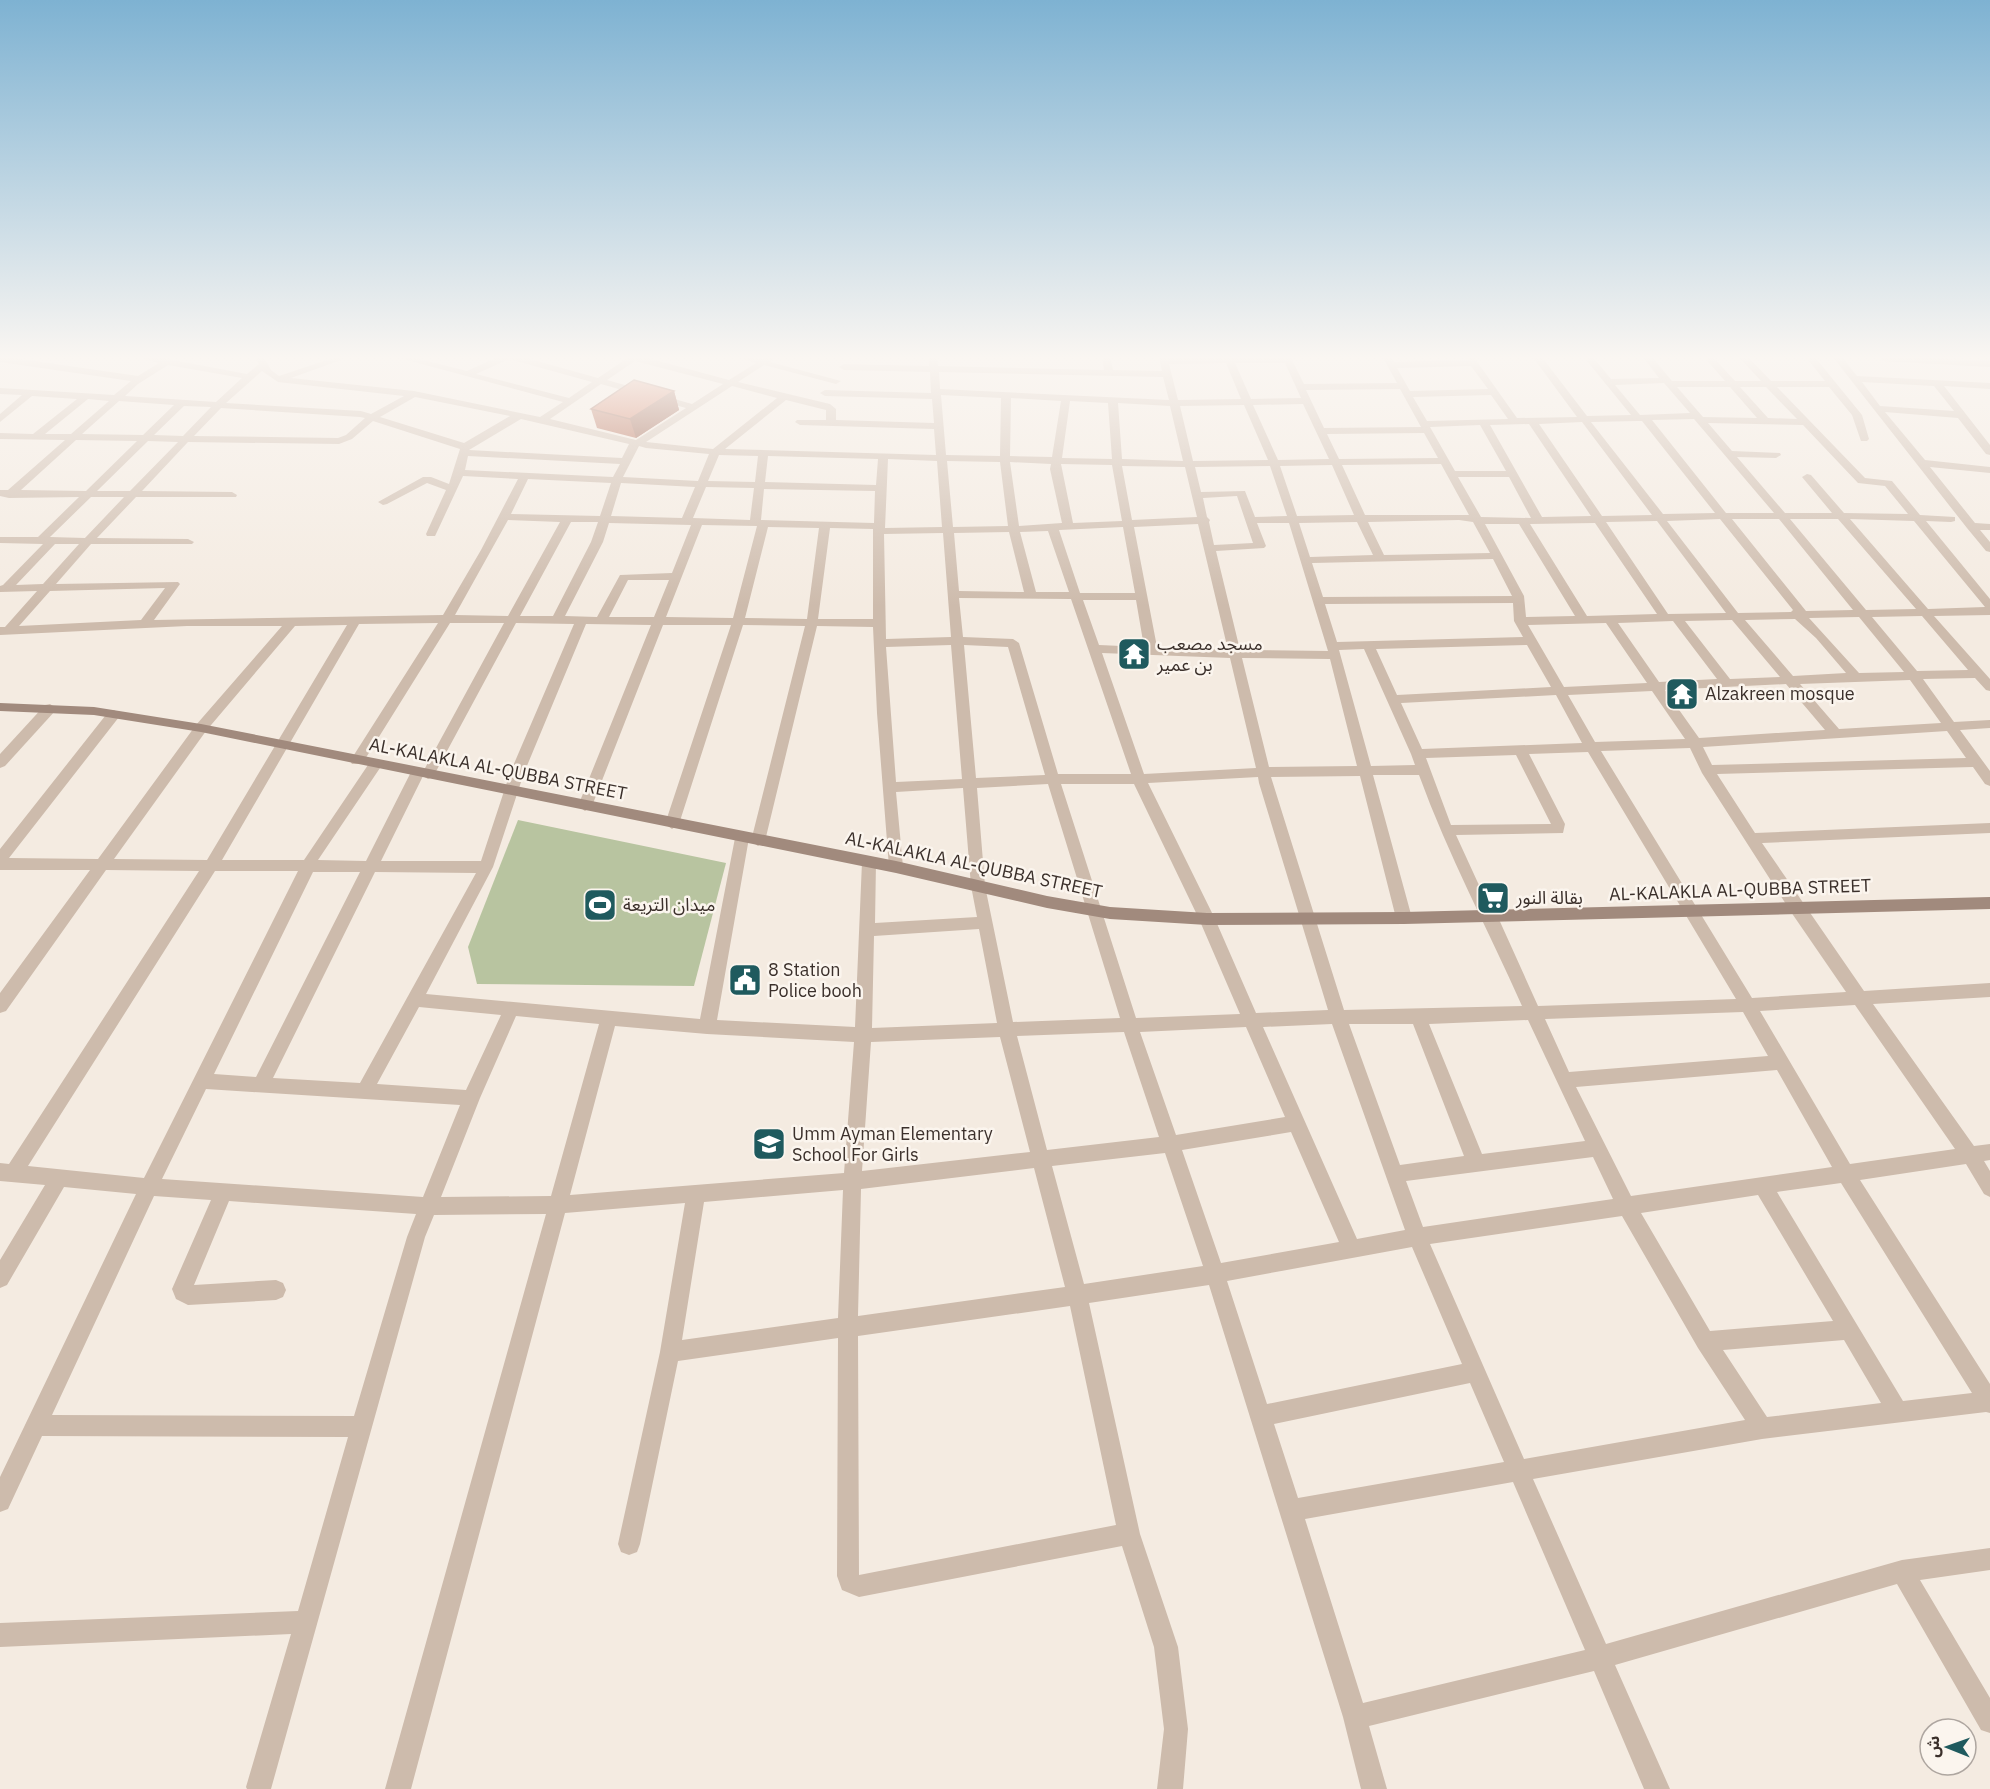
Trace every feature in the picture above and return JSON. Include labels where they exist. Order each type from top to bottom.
[{"type":"street","points":[[0,503],[6,493],[69,439]]},
{"type":"street","points":[[3,589],[88,494],[144,439]]},
{"type":"street","points":[[165,439],[342,439]]},
{"type":"street","points":[[435,439],[465,450],[624,461]]},
{"type":"street","points":[[431,534],[459,473],[465,450],[481,439]]},
{"type":"street","points":[[622,439],[658,447],[763,454],[1189,464],[1335,462],[1449,467],[1513,474]]},
{"type":"street","points":[[557,620],[597,542],[624,461],[637,443],[642,439]]},
{"type":"street","points":[[585,806],[676,576],[702,484],[716,452],[732,439]]},
{"type":"street","points":[[941,439],[952,594],[983,923],[1007,1031],[1077,1295],[1129,1534],[1166,1647],[1176,1729],[1170,1789]]},
{"type":"street","points":[[1005,439],[1005,458],[1014,529],[1031,596]]},
{"type":"street","points":[[1059,439],[1055,473],[1068,526]]},
{"type":"street","points":[[1116,439],[1117,462],[1151,650]]},
{"type":"street","points":[[1184,439],[1264,772],[1305,918],[1393,1174],[1417,1237],[1657,1789]]},
{"type":"street","points":[[1263,439],[1274,463],[1293,519],[1334,650],[1404,918]]},
{"type":"street","points":[[1324,439],[1380,559]]},
{"type":"street","points":[[1291,1510],[1762,1428],[1990,1402],[1846,1174],[1748,1005],[1592,748],[1520,621],[1519,599],[1434,439]]},
{"type":"street","points":[[1493,439],[1538,520]]},
{"type":"street","points":[[1545,439],[1597,519],[1670,617],[1726,683]]},
{"type":"street","points":[[1599,439],[1734,615],[1834,732]]},
{"type":"street","points":[[1660,439],[1798,613],[1856,677]]},
{"type":"street","points":[[1718,439],[1913,675],[1990,781]]},
{"type":"street","points":[[1821,439],[1861,480],[1887,482],[1990,606]]},
{"type":"street","points":[[1902,439],[1990,549]]},
{"type":"street","points":[[1981,439],[1990,452]]},
{"type":"street","points":[[4,631],[186,440]]},
{"type":"street","points":[[672,825],[738,621],[760,522],[759,485],[763,454]]},
{"type":"street","points":[[1730,454],[1776,454]]},
{"type":"street","points":[[883,456],[877,529],[878,623],[896,867]]},
{"type":"street","points":[[1921,463],[1990,470]]},
{"type":"street","points":[[459,473],[702,484],[880,488]]},
{"type":"street","points":[[357,761],[447,619],[506,517],[524,477]]},
{"type":"street","points":[[1807,477],[1990,687]]},
{"type":"street","points":[[383,502],[427,479],[452,489]]},
{"type":"street","points":[[6,493],[232,495]]},
{"type":"street","points":[[1197,495],[1241,493],[1260,547],[1211,548]]},
{"type":"street","points":[[1252,520],[1459,517],[1479,521],[1523,522],[1722,516],[1951,519]]},
{"type":"street","points":[[506,517],[605,517],[947,530],[1204,520]]},
{"type":"street","points":[[261,1084],[369,866],[512,619],[568,517]]},
{"type":"street","points":[[1523,522],[1583,619]]},
{"type":"street","points":[[707,1027],[750,839],[812,622],[825,525]]},
{"type":"street","points":[[1971,526],[1990,527]]},
{"type":"street","points":[[1052,527],[1139,779],[1207,919],[1353,1250]]},
{"type":"street","points":[[0,540],[188,542]]},
{"type":"street","points":[[1305,560],[1497,556]]},
{"type":"street","points":[[601,621],[624,577],[676,576]]},
{"type":"street","points":[[3,589],[174,584],[145,624]]},
{"type":"street","points":[[952,594],[1142,597]]},
{"type":"street","points":[[1317,601],[1519,599]]},
{"type":"street","points":[[1520,621],[1990,610]]},
{"type":"street","points":[[4,631],[145,624],[447,619],[878,623]]},
{"type":"street","points":[[1609,619],[1695,743],[1707,770],[1753,838],[1796,908],[1970,1155],[1990,1188]]},
{"type":"street","points":[[355,621],[211,865],[7,1173],[149,1187],[428,1206],[556,1205],[852,1181],[1171,1144],[1297,1123]]},
{"type":"street","points":[[365,1091],[486,867],[511,791],[581,621]]},
{"type":"street","points":[[0,1006],[201,728],[292,622]]},
{"type":"street","points":[[879,643],[958,641],[1013,643],[1130,1025],[1215,1274],[1291,1510],[1355,1717],[1374,1789]]},
{"type":"street","points":[[1095,649],[1236,654],[1334,650],[1368,645],[1531,641]]},
{"type":"street","points":[[1368,645],[1394,699],[1421,762],[1446,830],[1471,885],[1489,915],[1564,1080],[1627,1207],[1705,1341],[1762,1428]]},
{"type":"street","points":[[1394,699],[1856,677],[1978,674]]},
{"type":"street","name":"AL-KALAKLA AL-QUBBA STREET","points":[[0,707],[50,708],[114,714],[201,728],[672,825],[896,867],[1047,903],[1096,911],[1207,919],[1404,918],[1990,903]]},
{"type":"street","points":[[0,763],[50,708]]},
{"type":"street","points":[[0,859],[114,714]]},
{"type":"street","points":[[889,787],[1053,779],[1139,779],[1264,772],[1366,770],[1520,749],[1695,743],[1834,732],[1990,724]]},
{"type":"street","points":[[1446,830],[1558,828],[1520,749]]},
{"type":"street","points":[[1707,770],[1978,762]]},
{"type":"street","points":[[0,1502],[149,1187],[308,867],[375,765]]},
{"type":"street","points":[[1753,838],[1990,828]]},
{"type":"street","points":[[869,862],[863,1035],[852,1181],[848,1328],[848,1576],[854,1586],[1129,1534]]},
{"type":"street","points":[[0,864],[486,867]]},
{"type":"street","points":[[867,930],[983,923]]},
{"type":"street","points":[[414,1000],[707,1027],[863,1035],[1338,1017],[1418,1017],[1748,1005],[1859,1000],[1990,990]]},
{"type":"street","points":[[259,1787],[401,1287],[428,1206],[471,1098],[512,1008]]},
{"type":"street","points":[[1418,1017],[1476,1163]]},
{"type":"street","points":[[398,1789],[609,1018]]},
{"type":"street","points":[[1564,1080],[1781,1062]]},
{"type":"street","points":[[202,1081],[471,1098]]},
{"type":"street","points":[[1393,1174],[1598,1148]]},
{"type":"street","points":[[670,1352],[1077,1295],[1215,1274],[1417,1237],[1990,1152]]},
{"type":"street","points":[[0,1278],[59,1178]]},
{"type":"street","points":[[1762,1186],[1898,1412]]},
{"type":"street","points":[[224,1192],[182,1289],[183,1292],[188,1295],[276,1290]]},
{"type":"street","points":[[629,1544],[670,1352],[696,1195]]},
{"type":"street","points":[[1705,1341],[1850,1330]]},
{"type":"street","points":[[1260,1416],[1475,1372]]},
{"type":"street","points":[[38,1425],[361,1427]]},
{"type":"street","points":[[1355,1717],[1599,1658],[1902,1571],[1990,1559]]},
{"type":"street","points":[[1902,1571],[1990,1721]]},
{"type":"street","points":[[0,1635],[307,1622]]},
{"type":"green space","name":"ميدان التريعة","points":[[518,820],[726,863],[694,986],[477,984],[468,947]]},
{"type":"place","name":"مسجد مصعب بن عمير","points":[[1134,654]]},
{"type":"place","name":"Alzakreen mosque","points":[[1682,694]]},
{"type":"place","name":"بقالة النور","points":[[1493,898]]},
{"type":"place","name":"ميدان التريعة","points":[[600,905]]},
{"type":"place","name":"8 Station Police booh","points":[[745,980]]},
{"type":"place","name":"Umm Ayman Elementary School For Girls","points":[[769,1144]]}]
